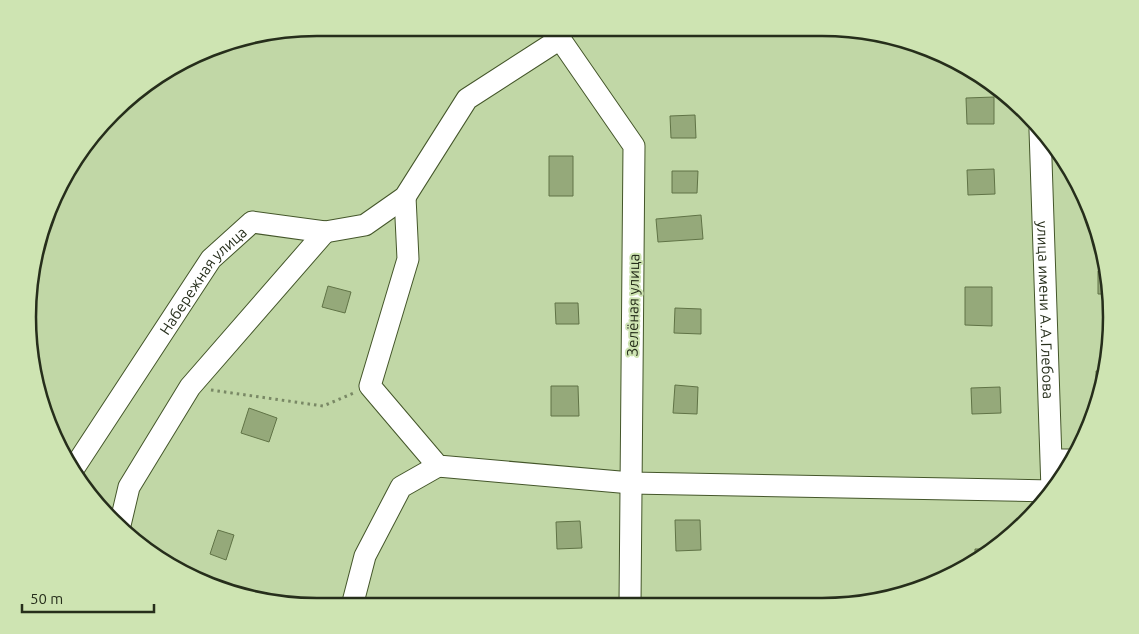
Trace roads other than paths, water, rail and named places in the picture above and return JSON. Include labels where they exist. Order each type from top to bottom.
[{"type":"street","name":"Набережная улица","points":[[78,463],[211,259],[252,222],[325,232],[365,225],[405,197],[467,99],[557,36]]},
{"type":"street","name":"Зелёная улица","points":[[563,36],[634,146],[630,598]]},
{"type":"street","name":"улица имени А.А.Глебова","points":[[1040,141],[1052,478]]},
{"type":"street","points":[[405,197],[408,259],[370,386],[438,466]]},
{"type":"street","points":[[121,519],[129,487],[190,387],[325,232]]},
{"type":"street","points":[[1052,460],[1063,460]]},
{"type":"street","points":[[354,598],[364,556],[401,487],[438,466],[631,483],[1043,490]]}]
